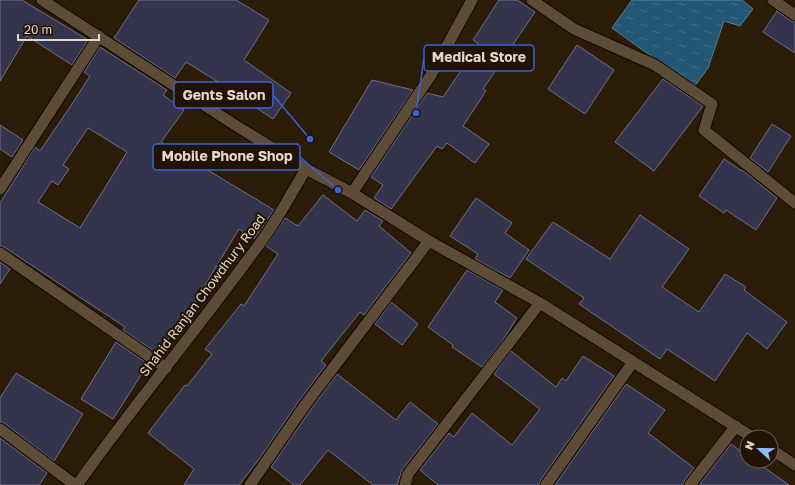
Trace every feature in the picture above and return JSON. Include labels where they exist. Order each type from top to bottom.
[{"type":"street","points":[[42,0],[235,125],[306,169],[352,193],[429,241],[540,303],[740,429]]},
{"type":"street","points":[[352,193],[431,75],[472,0]]},
{"type":"street","points":[[532,0],[574,28],[655,65],[712,104],[704,130],[795,203]]},
{"type":"street","points":[[773,0],[795,15]]},
{"type":"street","points":[[0,189],[99,36]]},
{"type":"street","name":"Shahid Ranjan Chowdhury Road","points":[[76,485],[264,238],[306,169]]},
{"type":"street","points":[[250,485],[305,405],[429,241]]},
{"type":"street","points":[[0,253],[166,368]]},
{"type":"street","points":[[405,485],[408,474],[540,303]]},
{"type":"street","points":[[546,485],[633,362]]},
{"type":"street","points":[[690,485],[736,426]]},
{"type":"street","points":[[0,429],[76,485]]},
{"type":"street","points":[[779,454],[795,464]]},
{"type":"water","points":[[632,0],[742,0],[753,9],[740,26],[724,21],[708,68],[694,87],[612,28]]},
{"type":"building","points":[[0,0],[22,0],[88,40],[72,65],[27,36],[0,81]]},
{"type":"building","points":[[139,0],[236,0],[269,20],[244,60],[291,93],[273,119],[186,62],[175,78],[114,38]]},
{"type":"building","points":[[499,0],[517,0],[535,12],[483,89],[486,91],[463,126],[489,144],[475,163],[447,143],[442,149],[437,146],[391,209],[374,198],[383,185],[371,177],[427,93],[443,97],[479,44],[473,40]]},
{"type":"building","points":[[777,11],[791,21],[795,22],[795,53],[763,32]]},
{"type":"building","points":[[577,45],[614,70],[585,114],[548,89]]},
{"type":"building","points":[[100,47],[167,90],[163,95],[184,110],[161,142],[274,210],[254,239],[239,229],[179,328],[177,326],[160,351],[157,349],[155,352],[123,330],[125,327],[4,247],[0,246],[0,203],[35,147],[40,151],[90,76],[84,72]],"holes":[[[88,128],[127,152],[80,228],[38,202],[52,181],[58,185],[69,169],[63,165]]]},
{"type":"building","points":[[663,79],[703,106],[654,171],[615,142]]},
{"type":"building","points":[[372,80],[413,90],[359,170],[329,152]]},
{"type":"building","points":[[772,124],[791,136],[768,172],[750,158]]},
{"type":"building","points":[[0,125],[23,140],[12,157],[0,149]]},
{"type":"building","points":[[724,159],[742,170],[777,198],[756,230],[726,210],[724,213],[699,196]]},
{"type":"building","points":[[323,195],[357,221],[365,210],[383,221],[379,226],[411,253],[364,315],[360,312],[321,361],[326,365],[239,485],[184,485],[194,469],[148,433],[185,385],[187,386],[212,354],[205,349],[241,304],[244,306],[278,254],[266,246],[285,218],[298,226]]},
{"type":"building","points":[[476,198],[512,223],[505,233],[529,250],[510,278],[475,259],[478,254],[450,236]]},
{"type":"building","points":[[640,215],[689,249],[662,287],[699,312],[725,274],[746,287],[744,290],[787,322],[767,349],[747,333],[715,381],[667,349],[660,359],[579,304],[584,298],[526,259],[553,222],[610,259]]},
{"type":"building","points":[[0,262],[10,269],[0,284]]},
{"type":"building","points":[[467,270],[503,290],[495,302],[517,318],[501,343],[482,367],[452,347],[453,345],[428,327]]},
{"type":"building","points":[[391,302],[418,324],[402,345],[375,324]]},
{"type":"building","points":[[116,342],[148,364],[113,419],[81,399]]},
{"type":"building","points":[[511,351],[556,387],[562,378],[566,381],[583,356],[614,376],[540,481],[539,485],[438,485],[420,470],[449,433],[454,437],[472,413],[512,445],[540,409],[494,374]]},
{"type":"building","points":[[16,373],[83,414],[54,461],[4,423],[0,422],[0,398]]},
{"type":"building","points":[[337,374],[396,420],[410,402],[438,424],[402,470],[397,485],[373,485],[328,450],[300,485],[294,485],[271,467]]},
{"type":"building","points":[[626,384],[665,410],[648,433],[694,468],[684,481],[683,485],[555,485]]},
{"type":"building","points":[[0,438],[47,473],[39,485],[0,485]]},
{"type":"building","points":[[731,444],[739,450],[739,469],[766,469],[789,485],[699,485]]},
{"type":"place","name":"Medical Store","points":[[416,113]]},
{"type":"place","name":"Gents Salon","points":[[310,139]]},
{"type":"place","name":"Mobile Phone Shop","points":[[338,190]]}]
